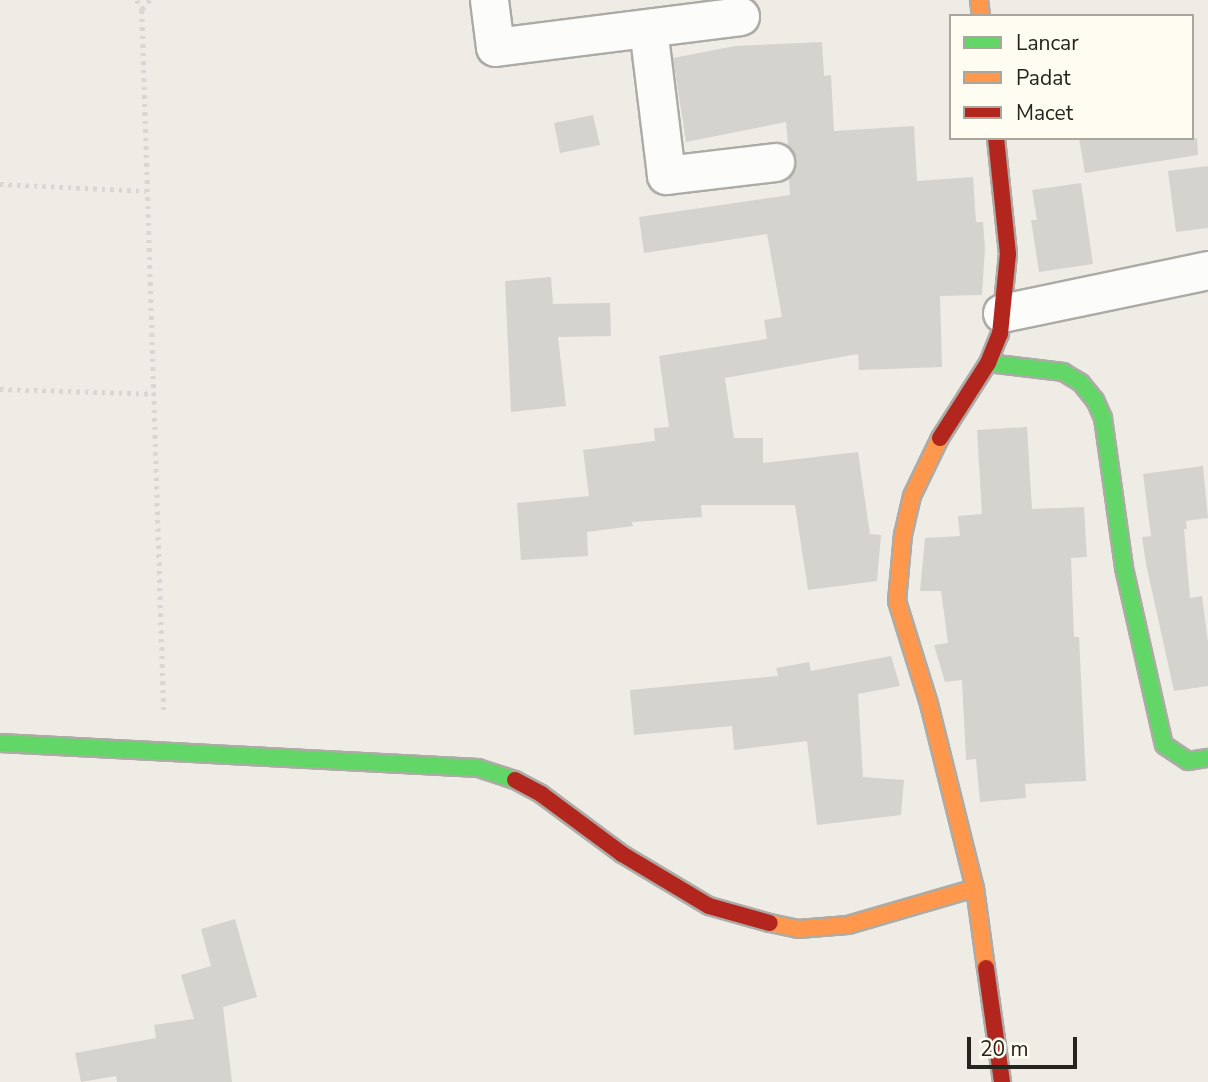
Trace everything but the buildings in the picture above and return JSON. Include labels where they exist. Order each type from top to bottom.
[{"type":"street","points":[[489,0],[495,47],[740,16]]},
{"type":"street","points":[[648,28],[666,175],[775,162]]},
{"type":"street","points":[[996,140],[1008,254],[1000,334],[988,363],[930,455],[912,495],[898,571],[897,601],[903,628],[929,704],[975,888],[1002,1082]]},
{"type":"street","points":[[1002,313],[1208,270]]},
{"type":"street","points":[[988,363],[1063,372],[1081,383],[1096,400],[1104,418],[1124,568],[1164,745],[1188,761],[1208,758]]},
{"type":"street","points":[[0,743],[441,764],[498,773],[541,794],[670,885],[709,905],[775,925],[798,929],[848,925],[975,888]]},
{"type":"path","points":[[137,0],[142,10],[165,749]]},
{"type":"path","points":[[142,10],[150,0]]},
{"type":"path","points":[[0,184],[146,191]]},
{"type":"path","points":[[0,389],[155,394]]},
{"type":"traffic: fast","points":[[988,363],[1063,372],[1081,383],[1095,400],[1103,418],[1124,568],[1164,745],[1188,761],[1208,758]]},
{"type":"traffic: fast","points":[[0,743],[478,768],[515,780]]},
{"type":"traffic: slow","points":[[979,0],[981,14]]},
{"type":"traffic: slow","points":[[940,438],[912,496],[903,534],[897,601],[929,704],[975,888],[986,968]]},
{"type":"traffic: slow","points":[[770,923],[798,929],[848,925],[975,888]]},
{"type":"traffic: jam","points":[[940,438],[988,363],[1000,334],[1008,254],[996,140]]},
{"type":"traffic: jam","points":[[515,780],[541,794],[622,854],[709,906],[770,923]]},
{"type":"traffic: jam","points":[[986,968],[1002,1082]]}]
